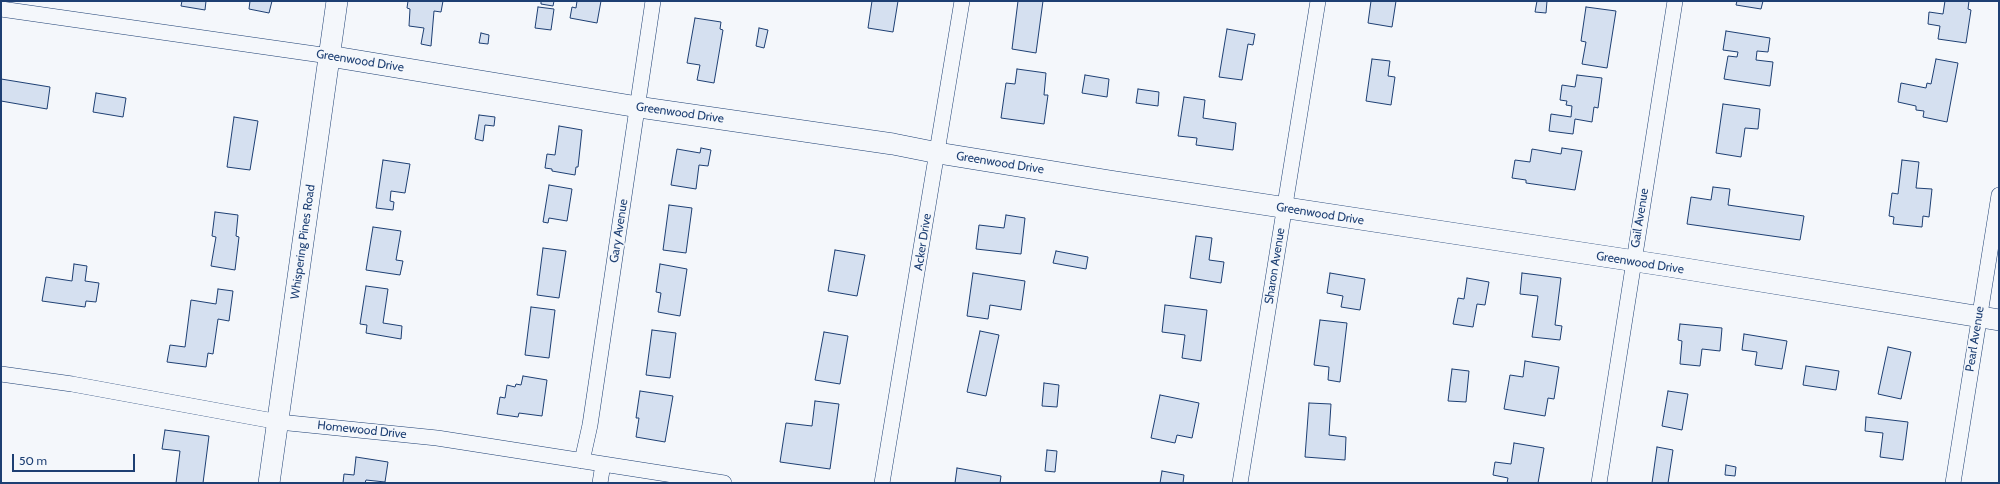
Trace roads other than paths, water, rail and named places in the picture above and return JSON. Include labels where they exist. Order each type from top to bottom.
[{"type":"street","name":"Whispering Pines Road","points":[[269,483],[338,1]]},
{"type":"street","name":"Gary Avenue","points":[[582,461],[590,425],[653,1]]},
{"type":"street","name":"Acker Drive","points":[[882,483],[938,153],[962,1]]},
{"type":"street","name":"Sharon Avenue","points":[[1240,483],[1318,1]]},
{"type":"street","name":"Gail Avenue","points":[[1599,483],[1632,262],[1675,1]]},
{"type":"street","name":"Greenwood Drive","points":[[1,9],[329,56],[638,107],[893,144],[938,153],[1999,320]]},
{"type":"street","name":"Pearl Avenue","points":[[1953,483],[1978,317],[1999,195]]},
{"type":"street","name":"Homewood Drive","points":[[1,374],[72,384],[278,422],[437,438],[724,483]]},
{"type":"street","points":[[600,483],[603,464]]}]
